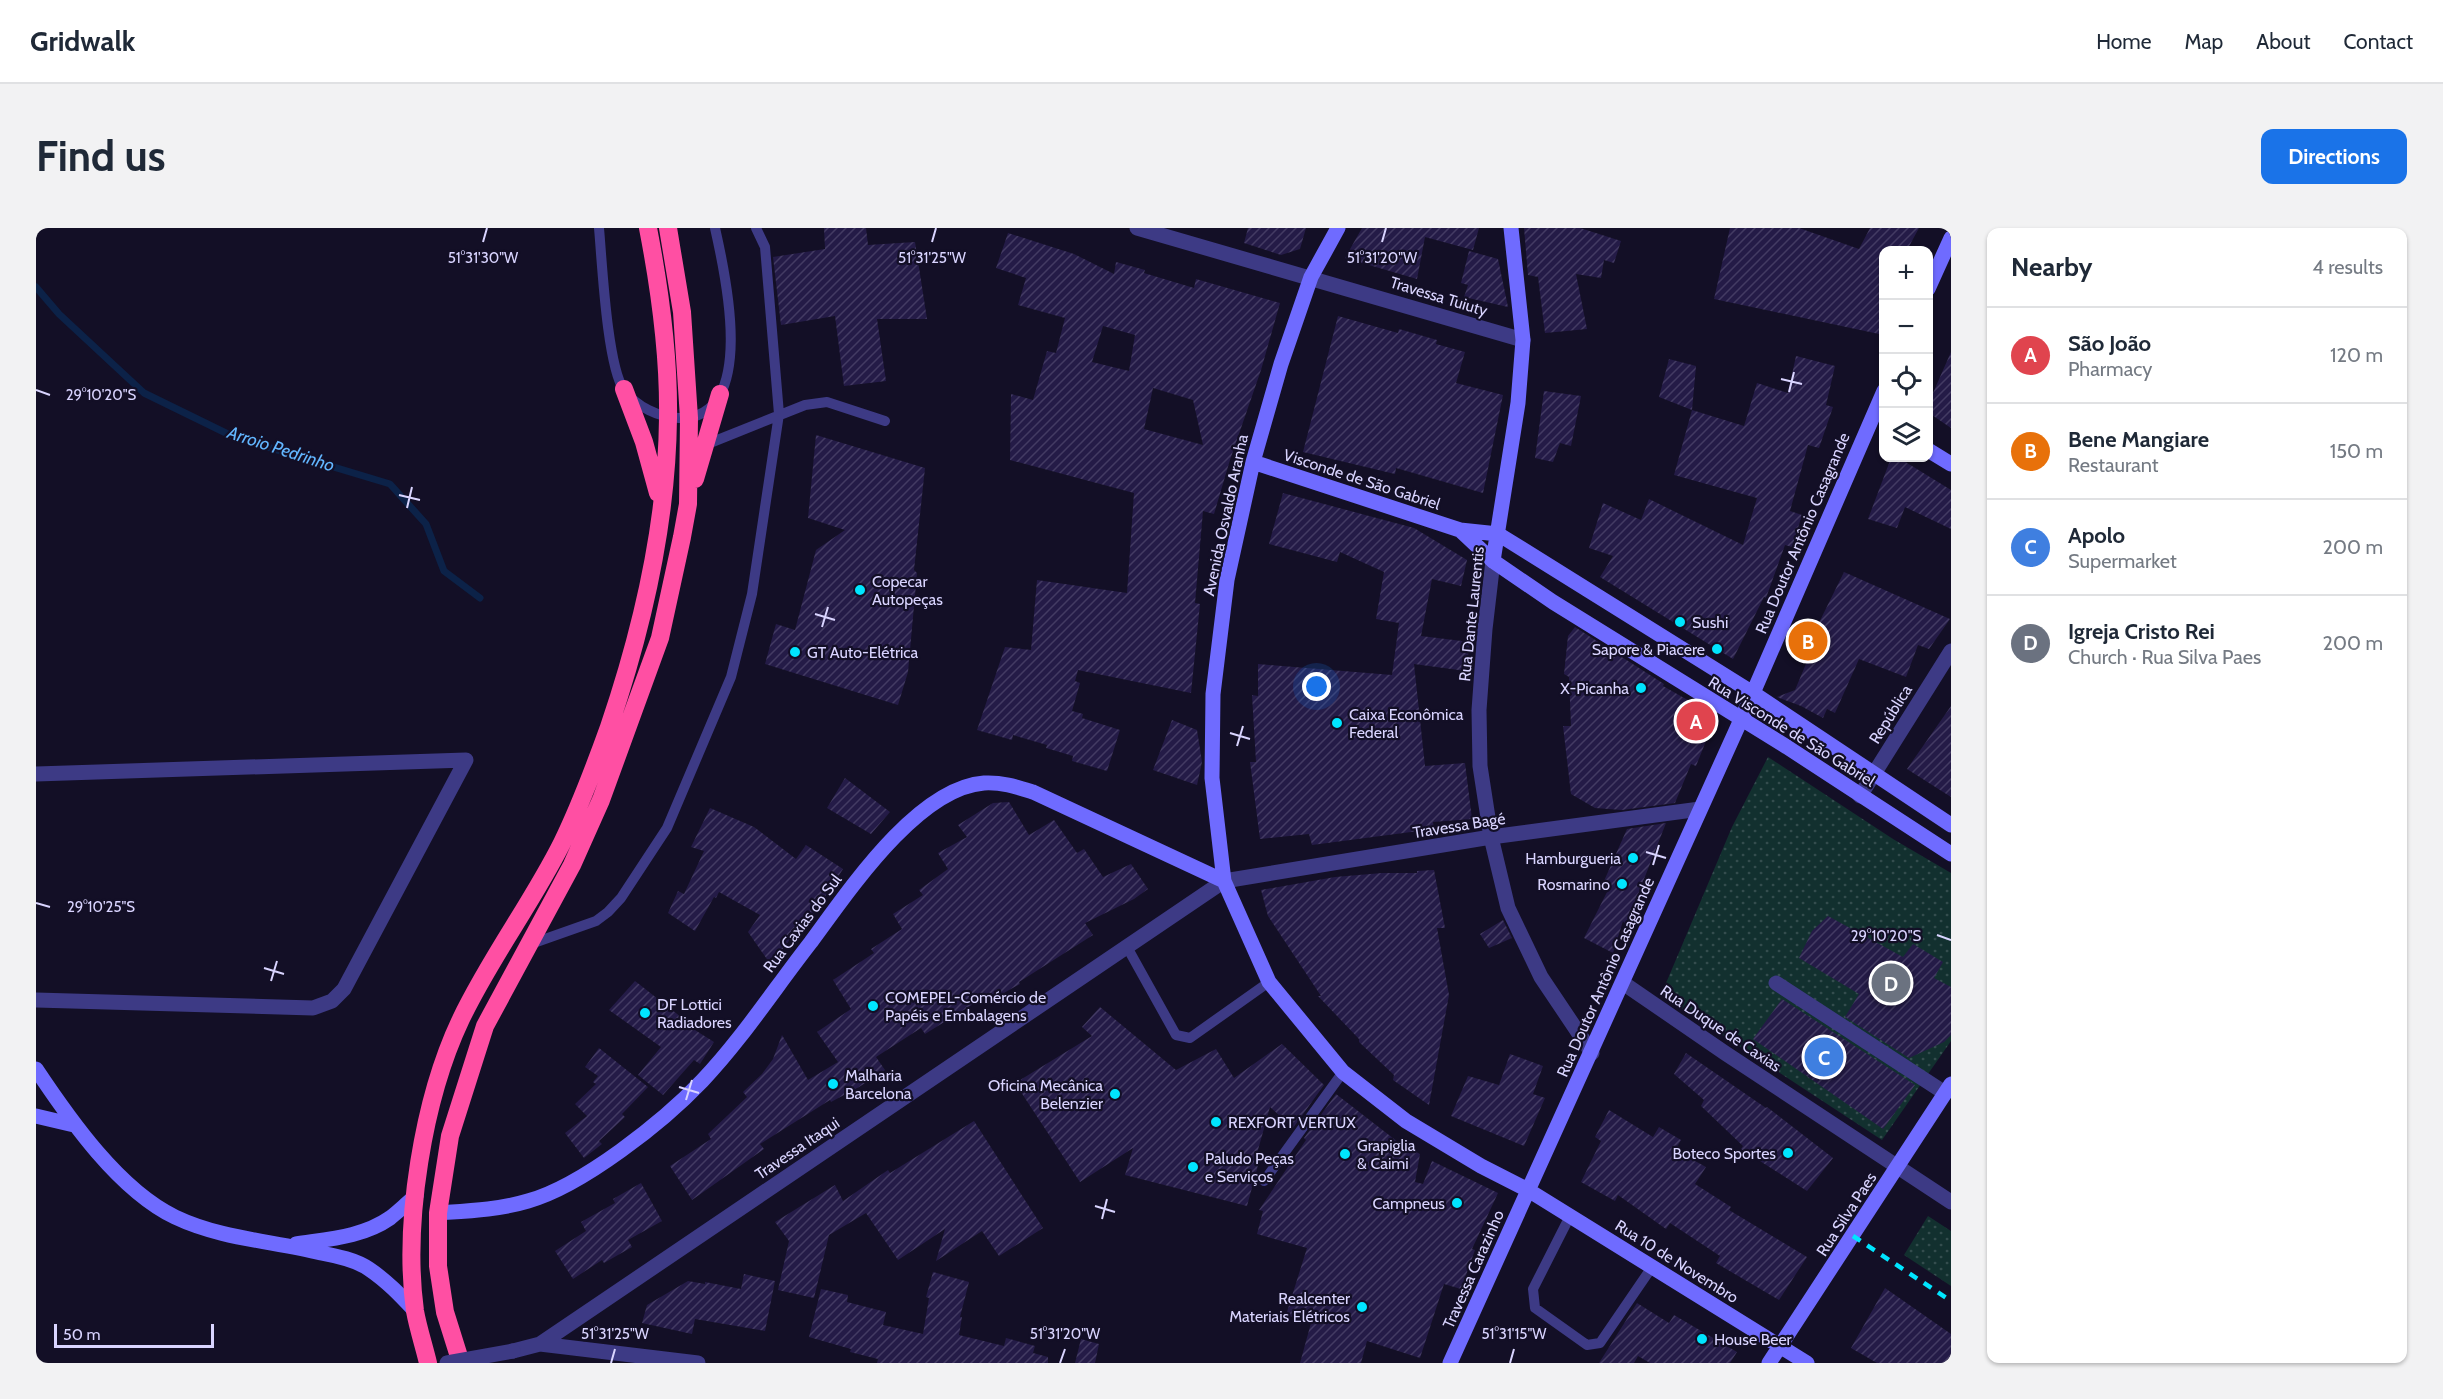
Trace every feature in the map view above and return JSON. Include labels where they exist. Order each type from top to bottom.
[{"type":"highway","points":[[428,1363],[416,1312],[412,1248],[416,1196],[428,1118],[461,1019],[562,843],[597,760],[639,631],[654,557],[662,506],[668,417],[663,324],[658,280],[648,228]]},
{"type":"highway","points":[[668,228],[682,312],[689,418],[688,504]]},
{"type":"highway","points":[[624,389],[644,442],[662,506]]},
{"type":"highway","points":[[460,1363],[445,1312],[438,1266],[438,1213],[450,1136],[485,1026],[572,865],[630,726],[660,638],[673,586],[688,504],[720,394]]},
{"type":"main road","name":"Avenida Osvaldo Aranha","points":[[1338,228],[1311,277],[1281,364],[1253,462],[1227,580],[1213,694],[1212,778],[1224,881],[1269,982],[1343,1072],[1406,1121],[1480,1166],[1528,1190]]},
{"type":"main road","name":"Rua Dante Laurentis","points":[[1493,561],[1518,403],[1523,340],[1511,228]]},
{"type":"main road","points":[[1933,280],[1951,238]]},
{"type":"main road","name":"Rua Doutor Antônio Casagrande","points":[[1528,1190],[1878,419]]},
{"type":"main road","points":[[1933,453],[1951,464]]},
{"type":"main road","name":"Visconde de São Gabriel","points":[[1253,462],[1460,530],[1498,534]]},
{"type":"main road","name":"Visconde de São Gabriel","points":[[1460,530],[1493,561]]},
{"type":"main road","name":"Rua Visconde de São Gabriel","points":[[1498,534],[1753,693],[1951,825]]},
{"type":"main road","name":"Rua Visconde de São Gabriel","points":[[1493,561],[1553,602],[1950,852]]},
{"type":"main road","name":"Rua Caxias do Sul","points":[[438,1213],[501,1207],[527,1202],[554,1191],[595,1168],[677,1105],[702,1081],[754,1018],[871,863],[917,817],[932,805],[957,791],[983,783],[1010,785],[1033,792],[1224,881]]},
{"type":"main road","points":[[36,1069],[74,1125],[133,1188],[174,1217],[218,1233],[287,1245],[338,1257],[367,1267],[393,1287],[416,1312]]},
{"type":"main road","name":"Rua Silva Paes","points":[[1769,1363],[1948,1089]]},
{"type":"main road","points":[[36,1116],[74,1125]]},
{"type":"main road","name":"Rua 10 de Novembro","points":[[1528,1190],[1807,1363]]},
{"type":"main road","name":"Travessa Carazinho","points":[[1450,1363],[1528,1190]]},
{"type":"main road","points":[[287,1245],[347,1236],[372,1227],[389,1219],[416,1196]]},
{"type":"street","name":"Travessa Tuiuty","points":[[1137,228],[1523,340]]},
{"type":"street","name":"Rua Dante Laurentis","points":[[1493,561],[1479,710],[1480,766],[1491,837],[1508,908],[1517,928],[1541,977],[1592,1053]]},
{"type":"street","name":"República","points":[[1860,796],[1951,651]]},
{"type":"street","points":[[36,774],[466,760],[344,989],[332,1001],[314,1008],[36,1000]]},
{"type":"street","name":"Travessa Bagé","points":[[1224,881],[1491,837],[1700,808]]},
{"type":"street","name":"Travessa Itaqui","points":[[540,1344],[1224,881]]},
{"type":"street","name":"Rua Duque de Caxias","points":[[1623,982],[1951,1202]]},
{"type":"street","points":[[1776,982],[1948,1089]]},
{"type":"street","points":[[447,1363],[540,1344],[698,1363]]},
{"type":"lane","points":[[599,228],[614,368],[624,389],[651,412],[668,417],[689,418],[706,411],[720,394],[728,371],[732,337],[727,280],[715,228]]},
{"type":"lane","points":[[528,945],[596,921],[609,912],[621,898],[667,828],[732,677],[752,594],[779,414],[765,248],[756,228]]},
{"type":"lane","points":[[705,445],[779,414],[805,405],[826,402],[885,421]]},
{"type":"lane","points":[[1126,946],[1176,1035],[1183,1037],[1190,1038],[1269,982]]},
{"type":"lane","points":[[1263,1181],[1343,1072]]},
{"type":"lane","points":[[1569,1216],[1533,1289],[1535,1308],[1587,1345],[1600,1343],[1652,1267]]},
{"type":"green space","points":[[1768,757],[1893,839],[1951,873],[1951,1041],[1882,1140],[1661,995],[1732,827]]},
{"type":"green space","points":[[1928,1216],[1951,1231],[1951,1286],[1904,1255]]},
{"type":"building","points":[[824,228],[866,228],[868,245],[915,242],[927,319],[877,319],[886,381],[844,386],[835,316],[781,325],[773,257],[825,249]]},
{"type":"building","points":[[1248,228],[1306,228],[1300,249],[1281,255],[1244,243]]},
{"type":"building","points":[[1362,228],[1479,228],[1473,250],[1425,237],[1417,279],[1345,258]]},
{"type":"building","points":[[1524,228],[1580,228],[1621,241],[1614,263],[1604,260],[1601,278],[1576,274],[1587,329],[1545,333],[1538,277],[1528,275]]},
{"type":"building","points":[[1730,228],[1799,228],[1859,249],[1870,228],[1919,228],[1909,246],[1879,246],[1879,334],[1714,299]]},
{"type":"building","points":[[1008,233],[1074,254],[1114,274],[1116,262],[1194,288],[1196,279],[1280,303],[1261,370],[1214,514],[1203,511],[1195,603],[1200,604],[1191,693],[1078,670],[1075,681],[1080,683],[1072,711],[1083,714],[1082,718],[1120,730],[1107,771],[1072,761],[1073,756],[1046,748],[1047,745],[1013,735],[1012,740],[977,730],[1005,647],[1031,650],[1037,580],[1127,593],[1134,493],[1010,460],[1011,394],[1033,400],[1047,351],[1056,353],[1065,318],[1018,305],[1026,278],[996,268]],"holes":[[[1103,326],[1135,335],[1129,371],[1092,362]],[[1153,388],[1193,400],[1203,445],[1144,429]]]},
{"type":"building","points":[[1469,251],[1498,259],[1508,307],[1464,297],[1468,285],[1461,283]]},
{"type":"building","points":[[1338,316],[1398,333],[1399,329],[1437,340],[1436,344],[1465,352],[1456,383],[1503,395],[1483,493],[1396,468],[1395,474],[1303,452]]},
{"type":"building","points":[[1951,352],[1951,428],[1933,416],[1933,393]]},
{"type":"building","points":[[1796,356],[1835,366],[1826,405],[1833,407],[1819,448],[1808,445],[1790,511],[1802,515],[1792,547],[1785,545],[1766,598],[1764,597],[1733,659],[1600,577],[1613,556],[1589,548],[1603,503],[1641,520],[1649,499],[1743,545],[1757,498],[1674,475],[1692,410],[1744,426],[1757,383],[1788,393]]},
{"type":"building","points":[[1669,359],[1696,366],[1692,410],[1659,397]]},
{"type":"building","points":[[1544,391],[1581,396],[1571,446],[1560,443],[1553,462],[1535,458]]},
{"type":"building","points":[[816,435],[925,468],[914,570],[917,573],[908,672],[898,705],[765,664],[776,624],[795,630],[816,550],[845,530],[808,518]]},
{"type":"building","points":[[1889,462],[1906,462],[1951,490],[1951,529],[1905,507],[1897,528],[1868,519]]},
{"type":"building","points":[[1283,493],[1414,528],[1467,560],[1461,586],[1432,579],[1421,636],[1470,642],[1466,671],[1414,664],[1425,766],[1465,763],[1472,819],[1433,822],[1434,829],[1312,845],[1309,834],[1260,839],[1250,762],[1256,762],[1252,695],[1258,696],[1258,664],[1392,675],[1399,623],[1376,619],[1384,572],[1340,552],[1337,562],[1269,544]]},
{"type":"building","points":[[1844,572],[1950,619],[1929,649],[1918,645],[1906,677],[1859,659],[1835,713],[1827,709],[1823,718],[1777,697],[1795,690],[1811,652],[1806,649]]},
{"type":"building","points":[[1575,627],[1664,684],[1663,686],[1716,716],[1696,766],[1691,764],[1675,803],[1622,810],[1595,808],[1571,794],[1563,726],[1571,726],[1569,677],[1564,674],[1568,636]]},
{"type":"building","points":[[1951,706],[1951,797],[1907,769]]},
{"type":"building","points":[[1172,720],[1197,730],[1202,762],[1197,785],[1153,770]]},
{"type":"building","points":[[845,778],[890,812],[871,834],[827,808]]},
{"type":"building","points":[[1009,802],[1029,835],[1054,820],[1077,853],[1084,849],[1103,877],[1131,864],[1148,889],[1134,899],[1085,923],[1093,935],[1019,982],[1020,984],[995,998],[991,993],[925,1034],[921,1028],[876,1057],[885,1070],[859,1087],[831,1102],[830,1100],[760,1144],[764,1149],[692,1200],[670,1166],[711,1139],[708,1134],[747,1097],[743,1092],[762,1074],[773,1059],[782,1035],[808,1080],[838,1062],[817,1032],[851,1009],[833,980],[874,953],[871,949],[902,929],[893,914],[923,895],[919,890],[948,869],[938,853],[967,837],[958,825],[993,803]]},
{"type":"building","points":[[710,808],[754,827],[796,859],[806,845],[843,869],[798,938],[793,935],[771,965],[748,932],[760,915],[719,892],[695,931],[668,913],[678,891],[684,894],[704,851],[691,847]]},
{"type":"building","points":[[1666,823],[1626,925],[1623,921],[1613,953],[1584,938],[1611,884],[1604,881],[1627,829]]},
{"type":"building","points":[[1434,870],[1445,928],[1437,928],[1449,995],[1429,1105],[1393,1080],[1394,1075],[1359,1042],[1359,1039],[1318,996],[1321,996],[1268,916],[1261,890],[1335,877]]},
{"type":"building","points":[[1828,916],[1903,957],[1913,944],[1943,962],[1934,978],[1951,987],[1951,1035],[1944,1042],[1909,1058],[1845,1017],[1859,994],[1799,958],[1812,931]]},
{"type":"building","points":[[1503,920],[1512,938],[1489,948],[1480,934]]},
{"type":"building","points":[[635,981],[681,1017],[679,1020],[714,1042],[700,1064],[694,1060],[663,1095],[638,1075],[661,1047],[609,1010]]},
{"type":"building","points":[[1782,999],[1915,1085],[1883,1129],[1753,1039]]},
{"type":"building","points":[[1100,1007],[1176,1070],[1216,1049],[1234,1078],[1282,1044],[1324,1085],[1293,1128],[1270,1107],[1256,1157],[1260,1158],[1247,1206],[1125,1175],[1133,1148],[1080,1182],[1015,1083],[1092,1036],[1082,1027]]},
{"type":"building","points":[[599,1048],[648,1087],[622,1114],[625,1117],[599,1141],[602,1144],[584,1158],[565,1133],[587,1116],[575,1104],[596,1084],[593,1082],[598,1076],[585,1067]]},
{"type":"building","points":[[1686,1053],[1767,1107],[1833,1158],[1807,1191],[1741,1149],[1743,1146],[1701,1106],[1704,1100],[1674,1074]]},
{"type":"building","points":[[1510,1054],[1543,1066],[1533,1094],[1545,1098],[1524,1146],[1451,1116],[1468,1076],[1499,1085]]},
{"type":"building","points":[[1336,1094],[1398,1142],[1420,1154],[1415,1182],[1423,1184],[1432,1161],[1498,1193],[1472,1249],[1475,1250],[1461,1289],[1444,1284],[1420,1358],[1367,1341],[1361,1363],[1300,1363],[1311,1323],[1286,1315],[1307,1248],[1257,1234],[1263,1211],[1259,1210],[1306,1140],[1304,1138]]},
{"type":"building","points":[[1609,1110],[1653,1137],[1659,1127],[1681,1140],[1675,1150],[1706,1167],[1695,1184],[1731,1207],[1729,1210],[1807,1257],[1779,1300],[1716,1263],[1720,1256],[1670,1223],[1666,1229],[1618,1195],[1615,1201],[1581,1182],[1601,1141],[1595,1137]]},
{"type":"building","points":[[974,1121],[1043,1228],[999,1256],[982,1231],[936,1261],[945,1229],[898,1260],[866,1213],[829,1235],[814,1298],[778,1290],[789,1241],[775,1222],[835,1185],[843,1201],[888,1170],[890,1173]]},
{"type":"building","points":[[641,1183],[662,1221],[628,1240],[632,1247],[604,1263],[602,1260],[573,1279],[555,1251],[586,1231],[581,1222],[615,1203],[613,1199]]},
{"type":"building","points":[[933,1272],[969,1282],[960,1317],[962,1317],[959,1335],[1004,1346],[1006,1338],[1035,1346],[1033,1353],[1048,1357],[1048,1363],[877,1363],[878,1359],[850,1352],[851,1349],[809,1337],[821,1289],[848,1295],[847,1302],[886,1312],[883,1325],[923,1334],[929,1298],[926,1297]]},
{"type":"building","points":[[744,1274],[775,1281],[765,1331],[695,1319],[692,1334],[642,1323],[647,1305],[688,1281],[741,1289]]},
{"type":"building","points":[[1885,1288],[1951,1334],[1951,1363],[1877,1363],[1851,1348]]},
{"type":"building","points":[[1637,1303],[1669,1323],[1674,1315],[1737,1352],[1730,1363],[1650,1363],[1638,1356],[1634,1363],[1599,1363]]},
{"type":"building","points":[[1081,1339],[1099,1344],[1095,1363],[1075,1363]]},
{"type":"waterway","name":"Arroio Pedrinho","points":[[36,287],[59,314],[144,393],[234,437],[390,484],[426,524],[444,571],[480,598]]},
{"type":"railway","points":[[1853,1236],[1951,1301]]},
{"type":"place","name":"Copecar Autopeças","points":[[860,590]]},
{"type":"place","name":"Sushi","points":[[1680,622]]},
{"type":"place","name":"Bene Mangiare","points":[[1808,641]]},
{"type":"place","name":"Sapore & Piacere","points":[[1717,649]]},
{"type":"place","name":"GT Auto-Elétrica","points":[[795,652]]},
{"type":"place","name":"X-Picanha","points":[[1641,688]]},
{"type":"place","name":"São João","points":[[1696,721]]},
{"type":"place","name":"Caixa Econômica Federal","points":[[1337,723]]},
{"type":"place","name":"Hamburgueria","points":[[1633,858]]},
{"type":"place","name":"Rosmarino","points":[[1622,884]]},
{"type":"place","name":"Igreja Cristo Rei","points":[[1891,983]]},
{"type":"place","name":"COMEPEL-Comércio de Papéis e Embalagens","points":[[873,1006]]},
{"type":"place","name":"DF Lottici Radiadores","points":[[645,1013]]},
{"type":"place","name":"Apolo","points":[[1824,1057]]},
{"type":"place","name":"Malharia Barcelona","points":[[833,1084]]},
{"type":"place","name":"Oficina Mecânica Belenzier","points":[[1115,1094]]},
{"type":"place","name":"REXFORT VERTUX","points":[[1216,1122]]},
{"type":"place","name":"Boteco Sportes","points":[[1788,1153]]},
{"type":"place","name":"Grapiglia & Caimi","points":[[1345,1154]]},
{"type":"place","name":"Paludo Peças e Serviços","points":[[1193,1167]]},
{"type":"place","name":"Campneus","points":[[1457,1203]]},
{"type":"place","name":"Realcenter Materiais Elétricos","points":[[1362,1307]]},
{"type":"place","name":"House Beer","points":[[1702,1339]]}]
